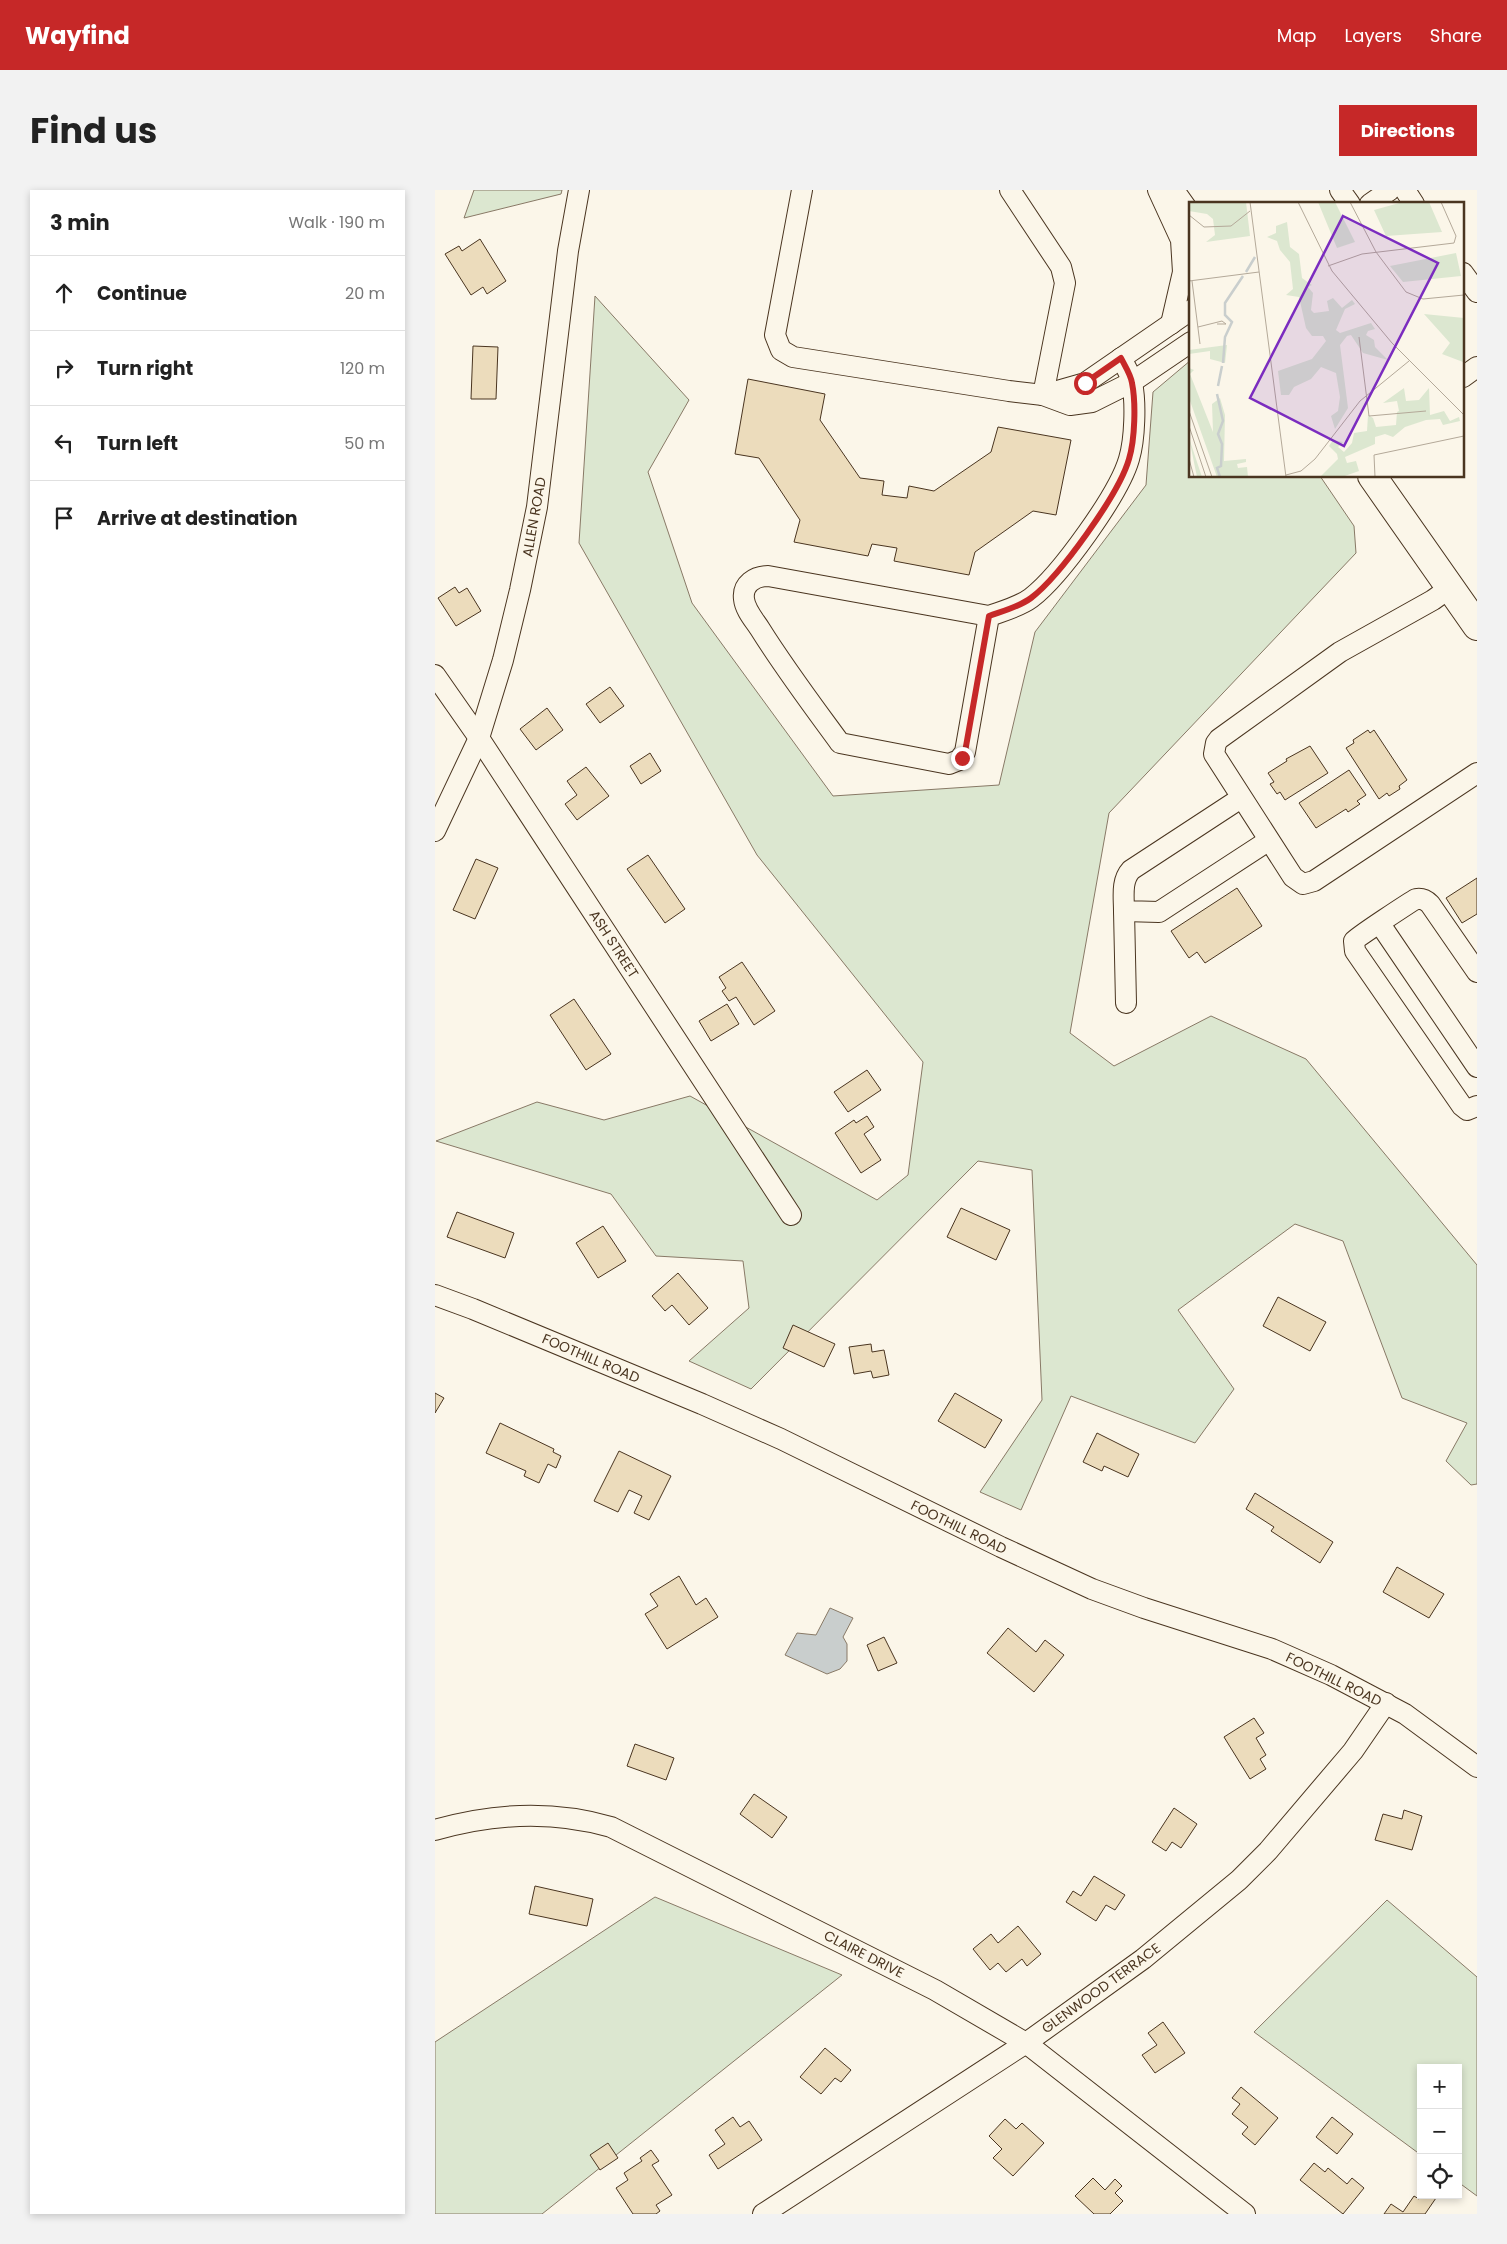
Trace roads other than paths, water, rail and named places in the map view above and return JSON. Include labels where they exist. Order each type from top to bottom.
[{"type":"highway","points":[[1169,190],[1189,218]]},
{"type":"highway","points":[[1373,478],[1477,626]]},
{"type":"street","name":"ALLEN ROAD","points":[[435,831],[479,738],[503,660],[520,590],[537,507],[568,251],[579,190]]},
{"type":"street","points":[[802,190],[775,335],[781,350],[793,357],[1043,395],[1070,405],[1092,402],[1132,382],[1189,343]]},
{"type":"street","points":[[1010,190],[1061,267],[1064,275],[1065,283],[1043,395]]},
{"type":"street","points":[[1158,190],[1181,240],[1183,272],[1171,324]]},
{"type":"street","points":[[1341,190],[1349,202]]},
{"type":"street","points":[[1373,202],[1390,190]]},
{"type":"street","points":[[1405,190],[1413,202]]},
{"type":"street","points":[[1465,276],[1477,292]]},
{"type":"street","points":[[1043,395],[1085,383],[1189,311]]},
{"type":"street","points":[[989,616],[965,752],[959,760],[949,764],[840,743],[761,631],[745,605],[744,592],[755,578],[768,576],[989,616],[1010,609],[1030,599],[1050,581],[1088,532],[1121,478],[1129,458],[1134,418],[1132,382],[1121,358]]},
{"type":"street","points":[[1451,587],[1433,600],[1341,652],[1219,739],[1214,748],[1215,759],[1296,881],[1309,884],[1477,772]]},
{"type":"street","name":"ASH STREET","points":[[435,675],[479,738],[791,1215]]},
{"type":"street","points":[[1126,1003],[1124,884],[1131,870],[1241,798]]},
{"type":"street","points":[[1124,911],[1159,912],[1268,841]]},
{"type":"street","points":[[1477,972],[1427,901],[1419,899],[1414,900],[1356,938],[1353,944],[1355,951],[1462,1106],[1467,1110],[1477,1106]]},
{"type":"street","points":[[1380,924],[1477,1067]]},
{"type":"street","name":"FOOTHILL ROAD","points":[[435,1295],[473,1308],[737,1420],[1093,1589],[1143,1608],[1272,1650],[1331,1675],[1405,1714],[1477,1767]]},
{"type":"street","name":"GLENWOOD TERRACE","points":[[763,2214],[1026,2043],[1143,1959],[1239,1880],[1268,1851],[1353,1751],[1386,1703]]},
{"type":"street","name":"CLAIRE DRIVE","points":[[435,1830],[451,1825],[511,1815],[538,1814],[586,1820],[611,1827],[935,1990],[1026,2043],[1245,2214]]}]
